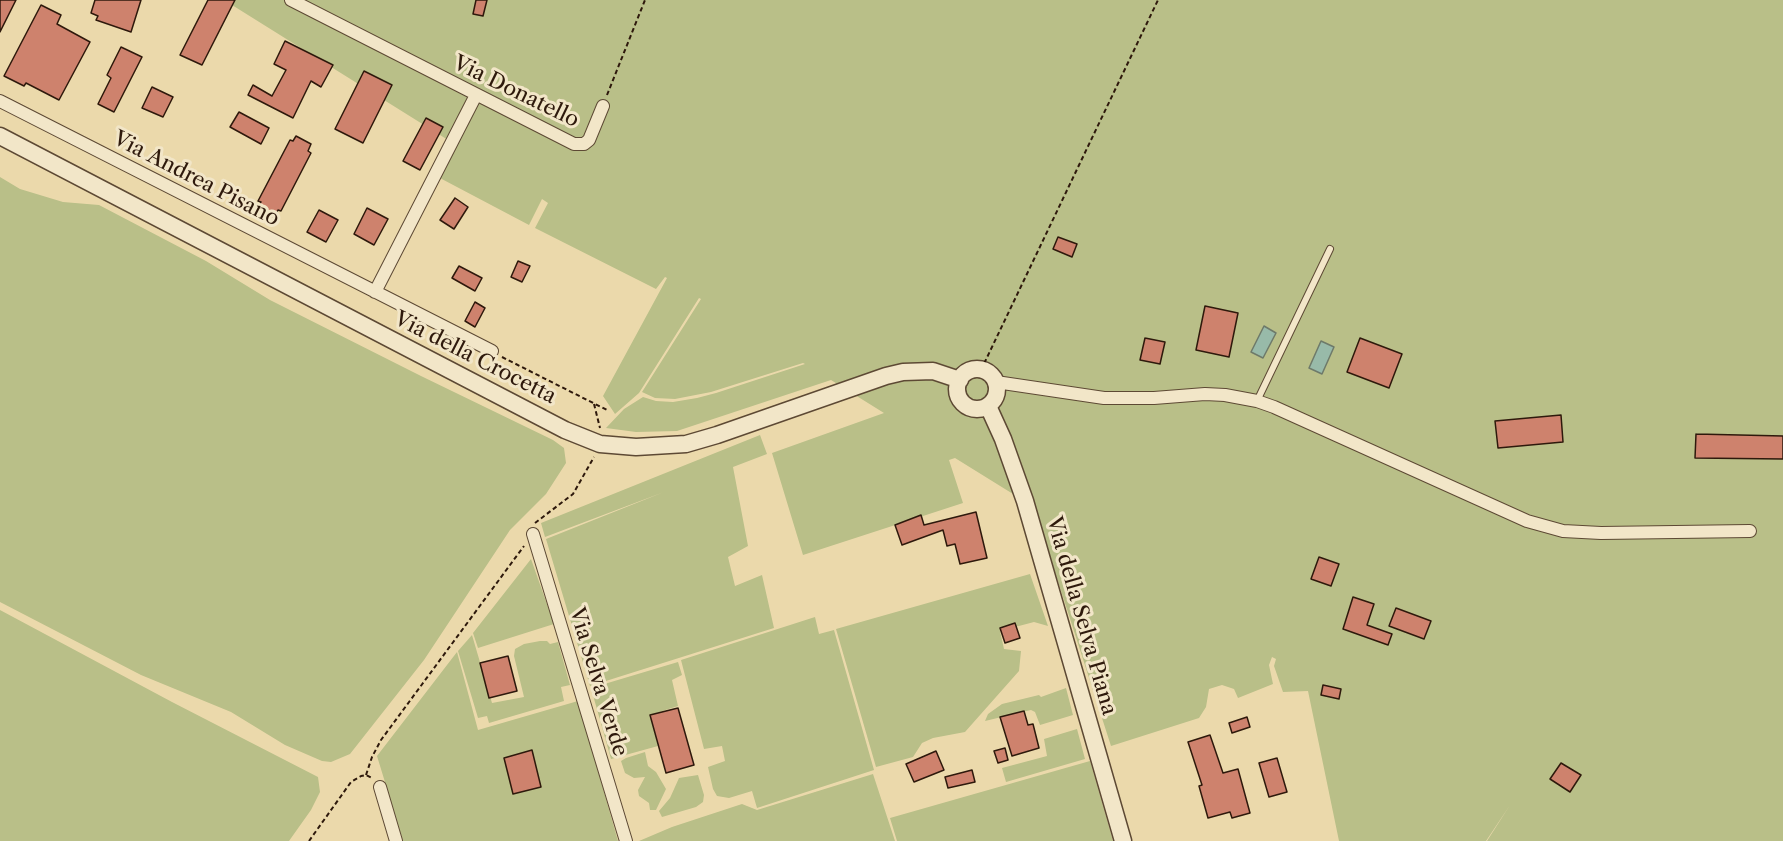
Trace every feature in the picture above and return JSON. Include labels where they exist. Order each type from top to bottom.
[{"type":"street","name":"Via Donatello","points":[[291,0],[579,145],[584,144],[593,135],[603,106]]},
{"type":"street","points":[[375,292],[476,95]]},
{"type":"street","name":"Via Andrea Pisano","points":[[0,101],[492,351]]},
{"type":"street","name":"Via della Crocetta","points":[[0,136],[554,424],[597,443],[636,447],[686,444],[903,372],[933,371],[960,380]]},
{"type":"street","points":[[981,370],[993,376],[996,382],[996,395],[988,406],[975,409],[964,404],[958,393],[960,380],[969,371],[981,370]]},
{"type":"street","points":[[996,382],[1094,398],[1148,398],[1205,394],[1257,401],[1519,518],[1567,532],[1750,531]]},
{"type":"street","name":"Via della Selva Piana","points":[[988,406],[1003,439],[1025,501],[1123,841]]},
{"type":"street","name":"Via Selva Verde","points":[[533,534],[626,841]]},
{"type":"street","points":[[380,787],[396,841]]},
{"type":"lane","points":[[1257,401],[1330,249]]},
{"type":"path","name":"Via Donatello","points":[[603,106],[645,0]]},
{"type":"path","points":[[981,370],[1158,0]]},
{"type":"path","points":[[492,351],[609,411]]},
{"type":"path","points":[[366,775],[381,740],[533,534],[537,520],[566,501],[577,490],[592,461],[601,425],[594,404]]},
{"type":"path","points":[[309,841],[356,778],[366,775],[374,779],[380,787]]},
{"type":"green space","points":[[224,0],[1783,0],[1783,841],[1487,841],[1510,805],[1486,841],[1339,841],[1308,691],[1283,692],[1274,666],[1276,659],[1272,657],[1269,665],[1273,684],[1238,698],[1234,689],[1222,685],[1209,689],[1206,707],[1199,718],[1111,746],[1034,507],[955,458],[949,460],[963,503],[803,555],[772,453],[884,413],[831,380],[677,431],[636,432],[606,428],[624,409],[643,397],[656,401],[673,402],[697,398],[805,364],[711,392],[675,399],[655,398],[642,392],[701,299],[699,298],[639,393],[615,414],[603,396],[667,278],[665,277],[656,289],[535,228],[548,203],[542,199],[529,225],[438,177],[456,145]]},
{"type":"green space","points":[[0,177],[20,189],[63,202],[99,205],[206,261],[270,300],[553,440],[564,448],[566,463],[546,494],[510,530],[424,660],[350,754],[331,762],[322,761],[285,745],[231,712],[141,675],[0,602]]},
{"type":"green space","points":[[760,435],[767,454],[733,467],[748,546],[728,557],[735,586],[762,575],[774,628],[590,686],[546,539],[664,492],[545,537],[541,523]]},
{"type":"green space","points":[[531,559],[554,624],[478,648],[473,633]]},
{"type":"green space","points":[[1030,574],[1048,626],[1034,622],[1000,631],[1004,649],[1021,651],[1019,671],[965,732],[933,738],[922,743],[913,757],[876,767],[836,629]]},
{"type":"green space","points":[[0,610],[318,777],[320,792],[311,810],[289,841],[0,841]]},
{"type":"green space","points":[[815,617],[819,634],[834,630],[874,770],[757,808],[752,791],[729,798],[717,796],[708,767],[725,761],[722,746],[704,749],[681,660]]},
{"type":"green space","points":[[472,635],[492,703],[524,697],[514,656],[515,649],[524,644],[540,641],[547,641],[550,644],[558,642],[570,685],[561,687],[564,701],[489,723],[487,716],[478,718],[458,651]]},
{"type":"green space","points":[[457,652],[478,730],[578,701],[618,841],[403,841],[377,756]]},
{"type":"green space","points":[[678,662],[682,675],[672,680],[678,706],[650,715],[658,746],[611,759],[591,688]]},
{"type":"green space","points":[[1066,688],[1073,715],[1040,725],[1035,712],[1031,710],[985,721],[988,714],[1002,704],[1039,695],[1041,697]]},
{"type":"green space","points":[[1077,729],[1085,759],[1006,782],[1002,768],[1047,756],[1044,739]]},
{"type":"green space","points":[[645,752],[648,766],[656,772],[666,789],[656,810],[650,810],[649,803],[639,796],[638,790],[645,777],[634,778],[625,773],[621,761]]},
{"type":"green space","points":[[1090,761],[1113,841],[897,841],[890,818]]},
{"type":"green space","points":[[873,774],[895,841],[639,841],[672,827],[742,804],[757,810]]},
{"type":"green space","points":[[698,775],[704,795],[703,802],[696,807],[662,817],[659,811],[670,798],[679,778]]},
{"type":"shaded area","points":[[1264,326],[1276,333],[1263,358],[1251,352]]},
{"type":"shaded area","points":[[1321,341],[1334,347],[1322,374],[1309,368]]},
{"type":"building","points":[[0,0],[16,0],[0,32]]},
{"type":"building","points":[[95,0],[141,0],[131,32],[96,20],[98,16],[91,13]]},
{"type":"building","points":[[208,0],[235,0],[202,65],[180,55]]},
{"type":"building","points":[[476,0],[487,0],[483,16],[473,14]]},
{"type":"building","points":[[41,5],[61,15],[57,24],[90,42],[59,100],[26,83],[24,86],[4,76]]},
{"type":"building","points":[[285,41],[333,65],[321,87],[311,81],[293,118],[248,95],[253,85],[272,96],[286,70],[274,64]]},
{"type":"building","points":[[121,47],[142,57],[114,112],[98,104],[111,78],[107,75]]},
{"type":"building","points":[[364,71],[392,85],[363,143],[335,129]]},
{"type":"building","points":[[152,87],[173,97],[163,117],[142,108]]},
{"type":"building","points":[[239,112],[269,128],[261,144],[230,127]]},
{"type":"building","points":[[426,118],[443,127],[420,170],[403,161]]},
{"type":"building","points":[[296,136],[311,144],[308,151],[311,153],[281,211],[278,210],[274,218],[257,209],[261,202],[258,201],[290,140],[293,141]]},
{"type":"building","points":[[455,198],[468,207],[454,229],[440,220]]},
{"type":"building","points":[[367,208],[388,219],[374,245],[354,234]]},
{"type":"building","points":[[319,210],[338,220],[326,242],[307,232]]},
{"type":"building","points":[[1058,237],[1077,244],[1072,257],[1053,249]]},
{"type":"building","points":[[518,261],[530,266],[522,282],[511,277]]},
{"type":"building","points":[[459,266],[482,278],[475,291],[452,278]]},
{"type":"building","points":[[475,302],[485,308],[475,327],[465,321]]},
{"type":"building","points":[[1205,306],[1238,313],[1229,357],[1196,350]]},
{"type":"building","points":[[1145,338],[1165,342],[1160,364],[1140,360]]},
{"type":"building","points":[[1360,338],[1402,354],[1389,388],[1347,372]]},
{"type":"building","points":[[1561,415],[1563,442],[1498,448],[1495,421]]},
{"type":"building","points":[[1696,434],[1783,436],[1783,459],[1695,458]]},
{"type":"building","points":[[976,512],[987,558],[960,564],[955,544],[947,546],[943,530],[902,545],[895,525],[921,515],[924,525]]},
{"type":"building","points":[[1319,557],[1339,564],[1331,586],[1311,579]]},
{"type":"building","points":[[1353,597],[1374,604],[1367,625],[1392,634],[1388,645],[1343,629]]},
{"type":"building","points":[[1396,608],[1431,621],[1424,639],[1389,626]]},
{"type":"building","points":[[1015,623],[1020,638],[1005,643],[1000,628]]},
{"type":"building","points":[[508,656],[517,691],[489,698],[480,663]]},
{"type":"building","points":[[1323,685],[1341,689],[1339,699],[1321,695]]},
{"type":"building","points":[[678,708],[694,765],[666,773],[650,715]]},
{"type":"building","points":[[1024,711],[1028,725],[1033,724],[1039,748],[1012,756],[1000,717]]},
{"type":"building","points":[[1247,717],[1250,727],[1232,733],[1229,723]]},
{"type":"building","points":[[1210,735],[1223,773],[1238,769],[1250,813],[1232,818],[1230,812],[1208,818],[1199,786],[1202,785],[1188,742]]},
{"type":"building","points":[[1005,748],[1008,760],[998,763],[994,751]]},
{"type":"building","points":[[532,750],[541,787],[513,794],[504,758]]},
{"type":"building","points":[[936,751],[944,770],[914,782],[906,764]]},
{"type":"building","points":[[1277,758],[1287,792],[1269,797],[1259,763]]},
{"type":"building","points":[[1561,763],[1581,775],[1570,792],[1550,779]]},
{"type":"building","points":[[972,770],[975,782],[948,788],[945,777]]}]
